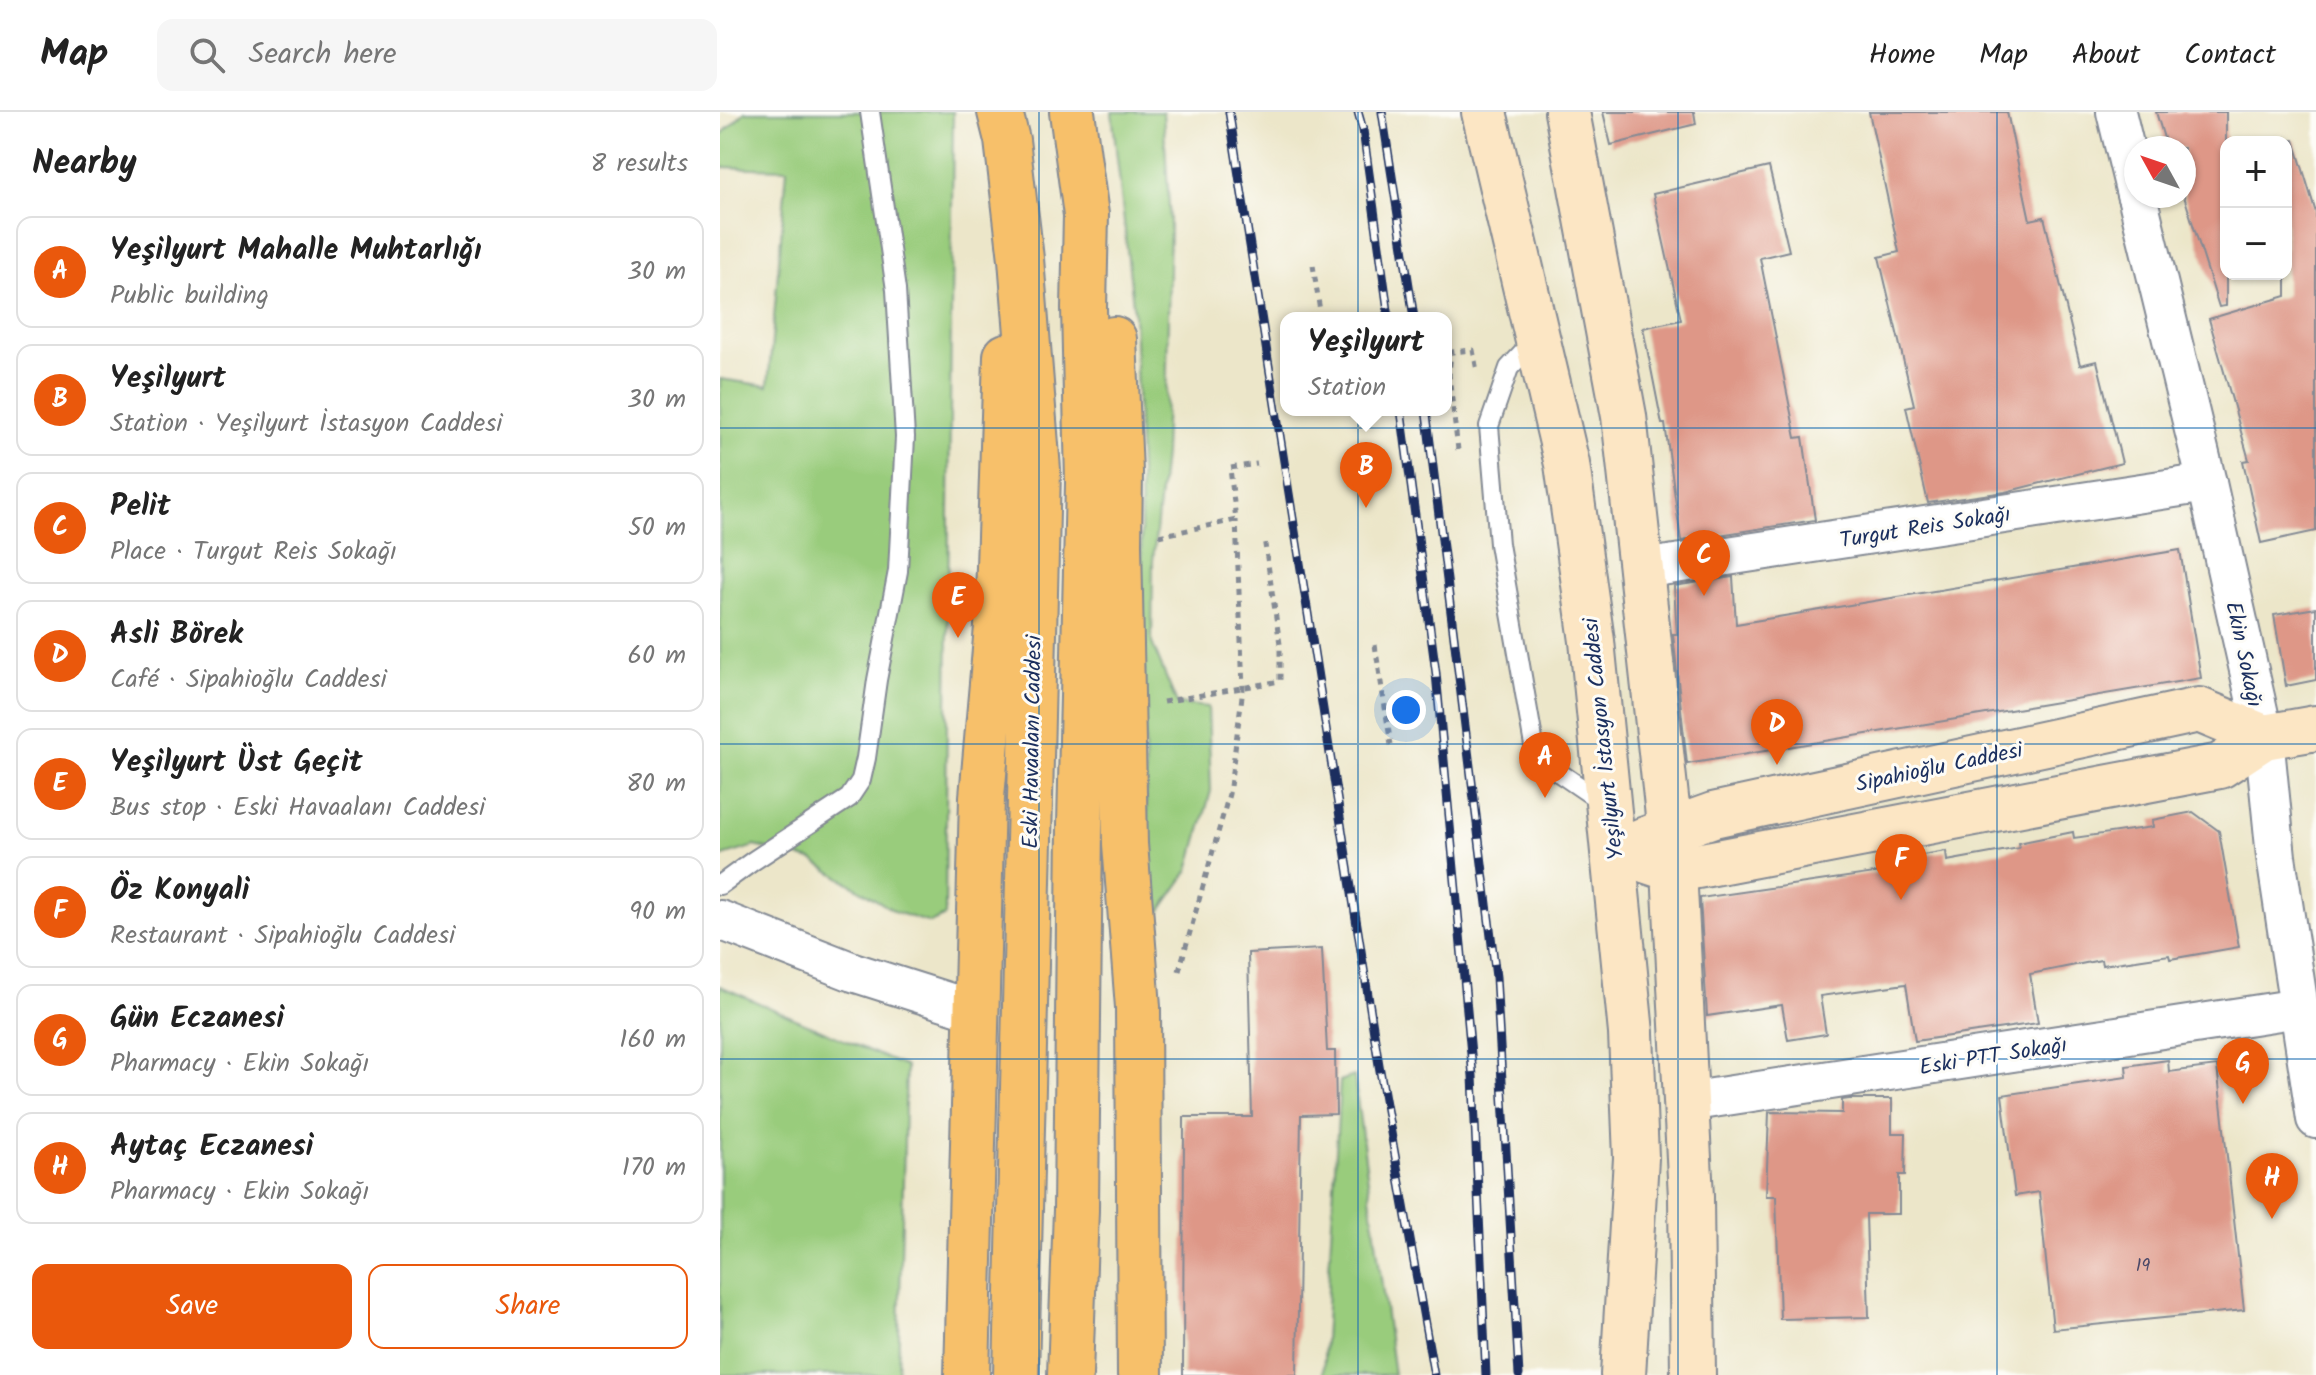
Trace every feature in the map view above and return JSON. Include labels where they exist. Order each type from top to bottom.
[{"type":"highway","name":"Eski Havaalanı Caddesi","points":[[1000,112],[1007,140],[1021,259],[1038,470],[1016,1375]]},
{"type":"highway","points":[[1072,112],[1086,215],[1115,341],[1125,844],[1138,1007],[1140,1375]]},
{"type":"highway","points":[[1070,1375],[1076,1210],[1088,483],[1084,308],[1086,215]]},
{"type":"highway","points":[[967,1375],[982,797],[997,627],[1005,362],[1021,259]]},
{"type":"main road","name":"Yeşilyurt İstasyon Caddesi","points":[[1484,112],[1567,464],[1592,641],[1631,1033],[1636,1158],[1623,1375]]},
{"type":"main road","points":[[1567,112],[1624,416],[1671,850],[1687,1102],[1693,1375]]},
{"type":"main road","name":"Sipahioğlu Caddesi","points":[[1671,850],[1713,815],[2199,710],[2264,737]]},
{"type":"main road","points":[[1614,850],[1671,850],[2220,766],[2264,737],[2316,728]]},
{"type":"street","name":"Ekin Sokağı","points":[[2116,112],[2124,145]]},
{"type":"street","name":"Ekin Sokağı","points":[[2139,208],[2207,483],[2264,737],[2276,857],[2316,1119]]},
{"type":"street","name":"Turgut Reis Sokağı","points":[[1642,569],[2207,483]]},
{"type":"street","points":[[720,920],[853,972],[976,1011]]},
{"type":"street","name":"Eski PTT Sokağı","points":[[1687,1102],[2299,1008]]},
{"type":"lane","points":[[720,885],[849,798],[861,780],[866,758],[898,571],[905,437],[896,290],[870,112]]},
{"type":"lane","points":[[1538,337],[1509,368],[1489,426],[1499,544],[1536,757],[1608,807]]},
{"type":"path","points":[[1313,265],[1320,312]]},
{"type":"path","points":[[1452,352],[1473,350],[1489,426]]},
{"type":"path","points":[[1452,398],[1459,451]]},
{"type":"path","points":[[1179,973],[1229,794],[1243,689],[1236,520],[1230,468],[1257,464]]},
{"type":"path","points":[[1119,544],[1236,520]]},
{"type":"path","points":[[1121,710],[1280,681],[1280,644],[1264,538]]},
{"type":"path","points":[[1375,645],[1391,745]]},
{"type":"green space","points":[[745,112],[953,112],[945,916],[930,923],[896,912],[812,860],[755,846],[720,857],[720,379],[768,386],[787,169],[720,167],[720,136]]},
{"type":"green space","points":[[1112,112],[1163,112],[1170,222],[1167,367],[1164,454],[1153,561],[1152,643],[1177,704],[1208,707],[1211,791],[1189,870],[1155,919],[1148,906],[1134,314]]},
{"type":"green space","points":[[720,986],[906,1067],[898,1375],[720,1375]]},
{"type":"green space","points":[[1354,1076],[1394,1375],[1323,1375],[1340,1081]]},
{"type":"building","points":[[1603,112],[1694,112],[1696,124],[1611,145]]},
{"type":"building","points":[[1869,112],[2007,112],[2030,220],[2044,217],[2080,365],[2097,361],[2122,463],[2005,492],[1928,503],[1906,407],[1914,405],[1879,257],[1899,252]]},
{"type":"building","points":[[2156,112],[2226,112],[2226,136],[2220,136],[2220,280],[2226,280],[2226,306],[2219,307],[2188,208],[2196,208],[2196,136],[2163,136]]},
{"type":"building","points":[[2292,140],[2316,213],[2316,531],[2261,543],[2243,461],[2249,460],[2209,319],[2286,296],[2286,280],[2292,280]]},
{"type":"building","points":[[1769,167],[1789,251],[1760,258],[1796,438],[1803,437],[1815,520],[1681,541],[1665,424],[1662,424],[1643,328],[1681,320],[1653,194]]},
{"type":"building","points":[[2180,550],[2201,678],[1687,764],[1673,634],[1677,634],[1674,586],[1733,577],[1736,624]]},
{"type":"building","points":[[2316,608],[2316,680],[2286,686],[2274,615]]},
{"type":"building","points":[[2193,812],[2219,831],[2239,947],[2170,959],[2169,955],[2102,965],[2101,960],[2030,974],[2038,1023],[1915,1041],[1906,984],[1820,996],[1826,1034],[1788,1040],[1782,1005],[1707,1016],[1700,898],[1889,871],[1887,861],[1946,851],[1947,861],[2019,848],[2018,843],[2073,832],[2074,838],[2153,827],[2152,820]]},
{"type":"building","points":[[1322,949],[1327,1051],[1335,1051],[1336,1114],[1301,1115],[1297,1375],[1183,1375],[1184,1117],[1252,1117],[1248,953]]},
{"type":"building","points":[[2168,1060],[2169,1072],[2217,1066],[2244,1310],[2053,1329],[2039,1192],[2015,1196],[2002,1095],[2127,1077],[2126,1066]]},
{"type":"building","points":[[1892,1099],[1892,1133],[1906,1133],[1905,1175],[1899,1175],[1899,1214],[1866,1214],[1869,1317],[1780,1319],[1776,1196],[1766,1196],[1769,1112],[1842,1113],[1842,1100]]},
{"type":"railway","points":[[1229,112],[1379,1065],[1434,1375]]},
{"type":"railway","points":[[1358,112],[1388,312]]},
{"type":"railway","points":[[1382,112],[1413,312]]},
{"type":"railway","points":[[1402,416],[1436,673],[1473,1076],[1486,1375]]},
{"type":"railway","points":[[1427,416],[1496,977],[1519,1375]]},
{"type":"place","name":"Yeşilyurt","points":[[1366,508]]},
{"type":"place","name":"Pelit","points":[[1704,596]]},
{"type":"place","name":"Yeşilyurt Üst Geçit","points":[[958,638]]},
{"type":"place","name":"Asli Börek","points":[[1777,765]]},
{"type":"place","name":"Yeşilyurt Mahalle Muhtarlığı","points":[[1545,798]]},
{"type":"place","name":"Öz Konyali","points":[[1901,900]]},
{"type":"place","name":"Gün Eczanesi","points":[[2243,1104]]},
{"type":"place","name":"Aytaç Eczanesi","points":[[2272,1219]]}]
